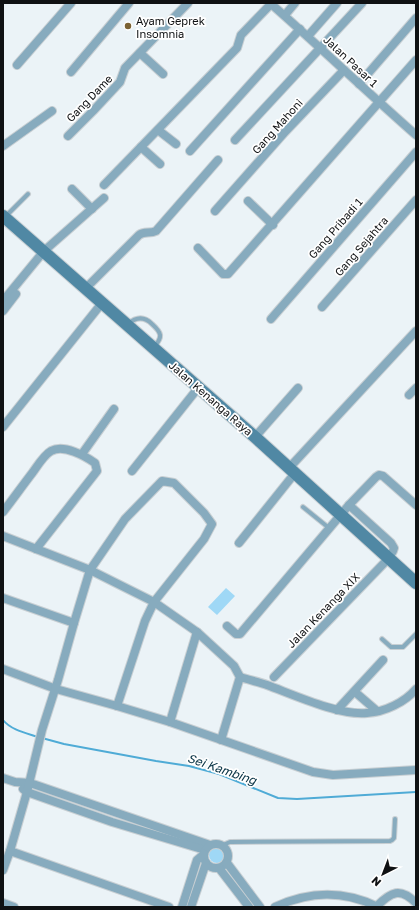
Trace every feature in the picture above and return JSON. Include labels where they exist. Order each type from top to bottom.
[{"type":"street","points":[[17,65],[71,3]]},
{"type":"street","points":[[71,72],[129,3]]},
{"type":"street","name":"Gang Dame","points":[[68,136],[120,82],[125,68],[188,3]]},
{"type":"street","points":[[104,185],[237,48],[241,35],[271,3]]},
{"type":"street","name":"Jalan Pasar 1","points":[[271,3],[416,135]]},
{"type":"street","points":[[285,15],[295,3]]},
{"type":"street","points":[[308,36],[337,3]]},
{"type":"street","points":[[235,140],[362,3]]},
{"type":"street","points":[[359,84],[416,18]]},
{"type":"street","points":[[190,151],[300,29]]},
{"type":"street","points":[[140,53],[163,74]]},
{"type":"street","points":[[198,248],[223,274],[226,275],[273,225],[378,102],[416,60]]},
{"type":"street","name":"Gang Mahoni","points":[[215,211],[284,133],[344,70]]},
{"type":"street","points":[[3,146],[52,110]]},
{"type":"street","points":[[158,130],[176,144]]},
{"type":"street","points":[[141,147],[160,164]]},
{"type":"street","name":"Gang Pribadi 1","points":[[270,319],[416,152]]},
{"type":"street","points":[[86,288],[139,235],[142,233],[156,231],[218,160]]},
{"type":"street","points":[[72,189],[92,209]]},
{"type":"street","points":[[3,301],[46,253],[104,198]]},
{"type":"street","name":"Gang Sejahtra","points":[[322,307],[416,200]]},
{"type":"street","points":[[248,201],[273,225]]},
{"type":"street","name":"Jalan Kenanga Raya","points":[[5,221],[46,253],[86,288],[292,470],[416,583]]},
{"type":"street","points":[[3,311],[46,253]]},
{"type":"street","points":[[3,427],[102,303]]},
{"type":"street","points":[[239,543],[292,470],[416,331]]},
{"type":"street","points":[[132,471],[198,388]]},
{"type":"street","points":[[255,437],[298,388]]},
{"type":"street","points":[[409,395],[416,388]]},
{"type":"street","points":[[82,454],[114,409]]},
{"type":"street","points":[[3,512],[42,460],[52,450],[62,449],[82,454],[95,462],[97,471],[36,549]]},
{"type":"street","points":[[227,626],[236,634],[240,634],[340,515],[379,475],[383,476],[416,505]]},
{"type":"street","points":[[3,870],[30,783],[38,744],[56,689],[90,570],[125,519],[162,480],[174,484],[204,513],[212,524],[204,538],[154,602],[145,621],[117,706]]},
{"type":"street","points":[[349,505],[391,543],[394,548],[388,558]]},
{"type":"street","points":[[3,536],[90,570],[154,602],[196,632],[234,666],[240,677],[221,740]]},
{"type":"street","name":"Jalan Kenanga XIX","points":[[274,678],[388,558]]},
{"type":"street","points":[[3,598],[74,623]]},
{"type":"street","points":[[170,722],[196,632]]},
{"type":"street","points":[[338,710],[383,660]]},
{"type":"street","points":[[3,669],[56,689],[170,722],[313,772],[346,775],[416,770]]},
{"type":"street","points":[[240,677],[266,684],[289,694],[338,710],[353,713],[378,711],[405,700],[416,689]]},
{"type":"street","points":[[355,692],[378,711]]},
{"type":"street","points":[[3,778],[14,782],[30,783],[207,850]]},
{"type":"street","points":[[14,782],[27,792],[112,822],[207,850]]},
{"type":"street","points":[[112,822],[115,814]]},
{"type":"street","points":[[182,907],[197,860],[207,850],[216,844],[222,845],[227,850],[229,857],[227,863],[219,868],[212,868],[206,863]]},
{"type":"street","points":[[191,907],[206,863],[207,850]]},
{"type":"street","points":[[10,851],[169,907]]},
{"type":"street","points":[[227,863],[260,907]]},
{"type":"street","points":[[219,868],[249,907]]},
{"type":"street","points":[[275,907],[288,901],[321,894],[347,896],[377,907],[390,894],[398,892],[410,896],[416,903]]},
{"type":"street","points":[[3,903],[14,907]]},
{"type":"lane","points":[[5,221],[28,194]]},
{"type":"lane","points":[[127,325],[134,319],[144,318],[148,320],[159,330],[160,335],[154,348]]},
{"type":"lane","points":[[303,507],[329,528]]},
{"type":"lane","points":[[382,639],[391,647],[403,647],[416,634]]},
{"type":"lane","points":[[222,845],[230,842],[390,841],[394,838],[395,819]]},
{"type":"shaded area","points":[[226,588],[235,596],[217,615],[208,607]]},
{"type":"shaded area","points":[[217,847],[224,852],[225,855],[220,862],[217,863],[210,858],[209,855],[214,848]]},
{"type":"waterway","name":"Sei Kambing","points":[[3,720],[14,729],[38,737]]},
{"type":"waterway","name":"Sei Kambing","points":[[42,738],[64,744],[189,766],[219,774],[278,798],[297,799],[416,792]]},
{"type":"place","name":"Ayam Geprek Insomnia","points":[[128,26]]}]
